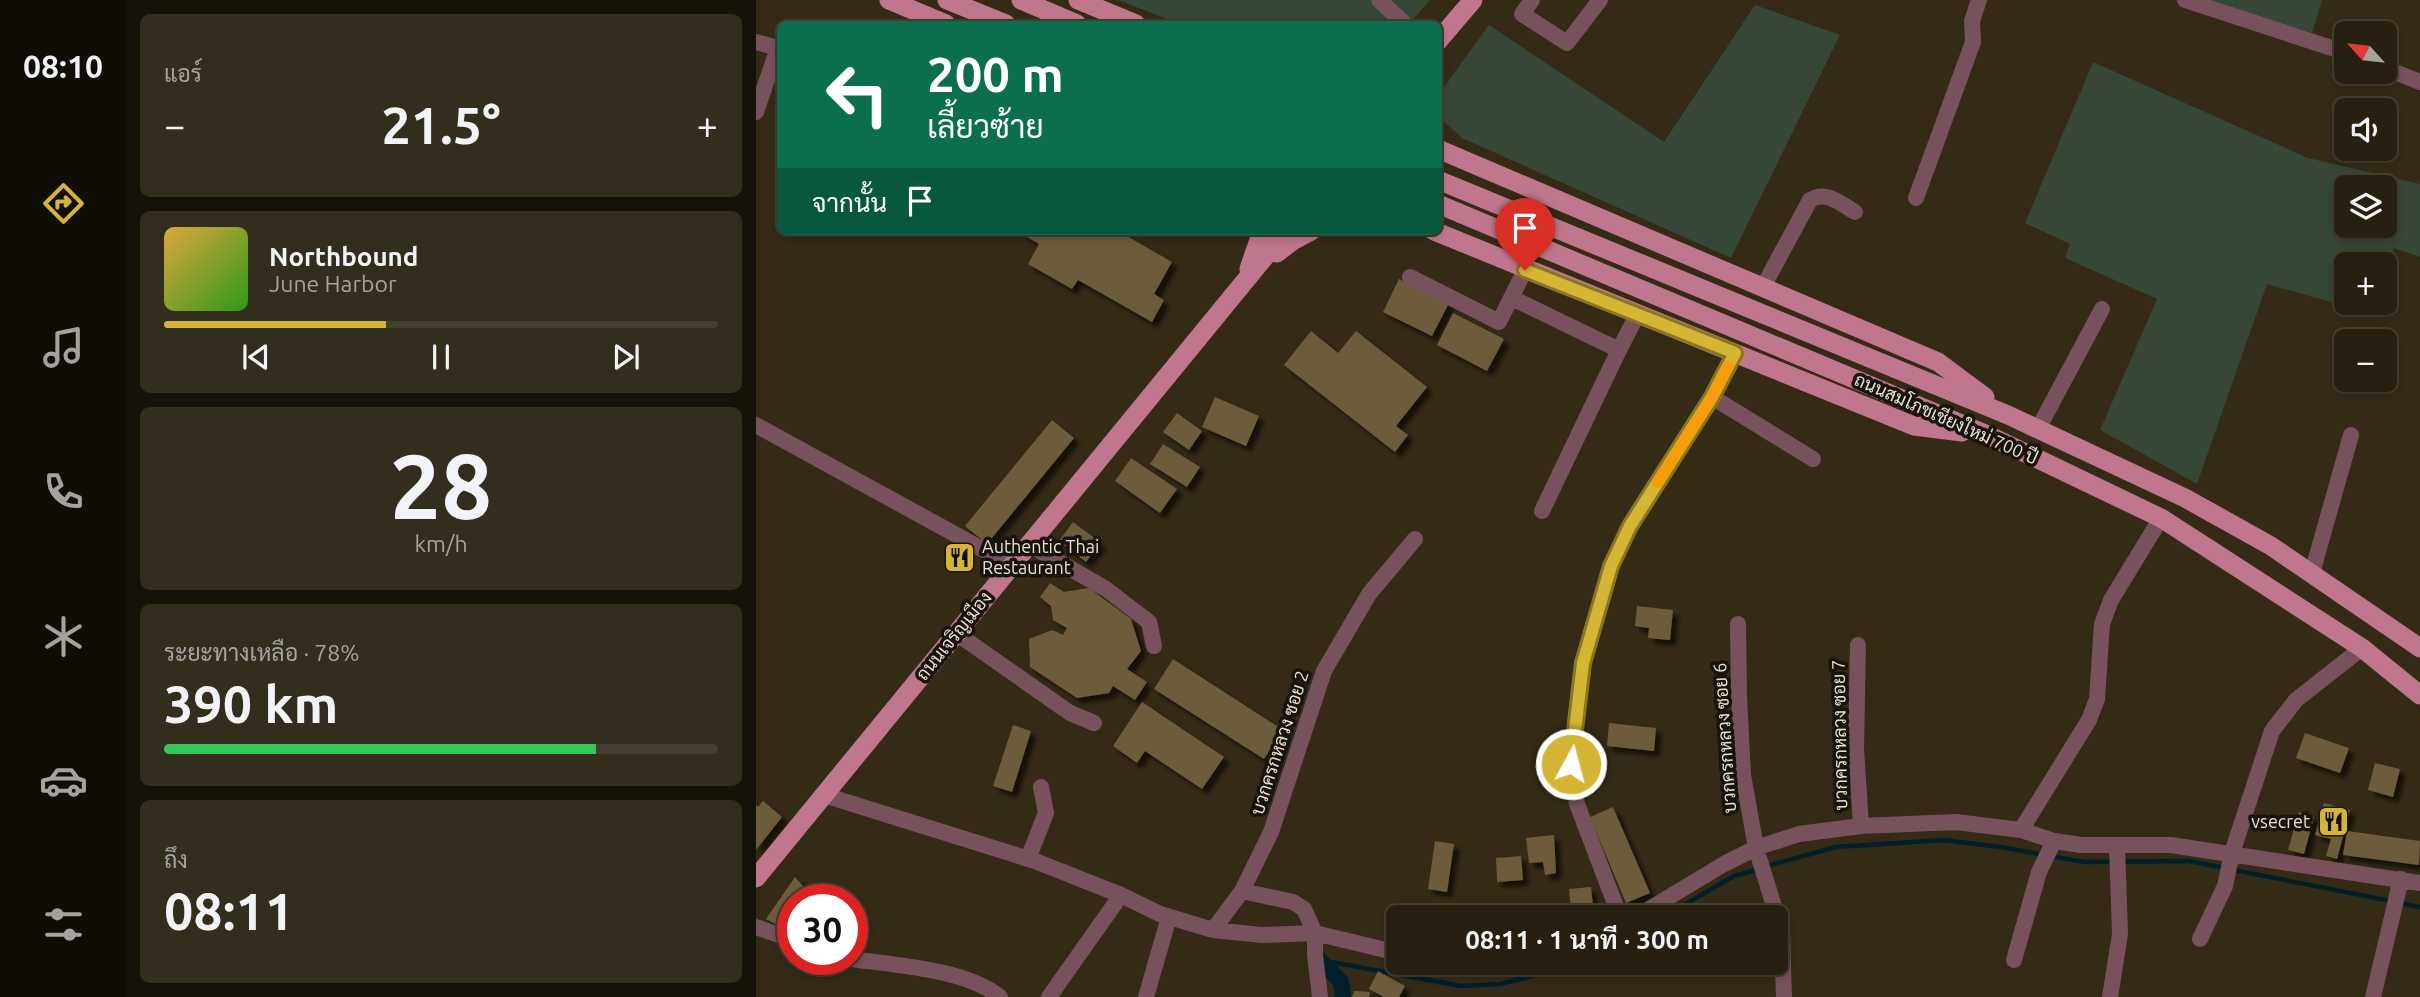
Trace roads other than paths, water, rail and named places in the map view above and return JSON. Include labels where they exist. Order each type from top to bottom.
[{"type":"main road","points":[[889,0],[939,21]]},
{"type":"main road","points":[[947,0],[999,21]]},
{"type":"main road","points":[[1021,0],[1070,21]]},
{"type":"main road","points":[[1078,0],[1129,21]]},
{"type":"main road","points":[[1442,36],[1474,0]]},
{"type":"main road","points":[[1442,136],[1474,163]]},
{"type":"main road","points":[[1442,151],[1938,362],[2008,415]]},
{"type":"main road","name":"ถนนสมโภชเชียงใหม่ 700 ปี","points":[[1442,182],[2008,415],[2185,498],[2312,573],[2420,648]]},
{"type":"main road","name":"ถนนสมโภชเชียงใหม่ 700 ปี","points":[[1442,206],[1990,436],[2161,518],[2362,648],[2420,695]]},
{"type":"main road","points":[[1442,234],[1914,426],[1990,436]]},
{"type":"main road","points":[[1245,280],[1261,235]]},
{"type":"main road","name":"ถนนเจริญเมือง","points":[[758,871],[824,795],[1283,235]]},
{"type":"main road","points":[[1245,280],[1303,235]]},
{"type":"street","points":[[1379,0],[1402,21]]},
{"type":"street","points":[[1532,0],[1522,13],[1567,43],[1600,0]]},
{"type":"street","points":[[1916,198],[1973,42],[1972,21],[1979,0]]},
{"type":"street","points":[[2185,0],[2334,48]]},
{"type":"street","points":[[756,42],[777,48]]},
{"type":"street","points":[[756,112],[777,51]]},
{"type":"street","points":[[2398,73],[2420,82]]},
{"type":"street","points":[[1763,286],[1810,200],[1826,195],[1855,212]]},
{"type":"street","points":[[1410,277],[1499,322],[1525,270]]},
{"type":"street","points":[[1512,298],[1619,350]]},
{"type":"street","points":[[2038,429],[2102,309]]},
{"type":"street","points":[[1542,512],[1637,315]]},
{"type":"street","points":[[1615,905],[1574,791],[1571,764],[1583,663],[1611,566],[1630,526],[1712,397],[1735,353]]},
{"type":"street","points":[[1712,397],[1813,459]]},
{"type":"street","points":[[756,425],[1011,565]]},
{"type":"street","points":[[2312,573],[2351,435]]},
{"type":"street","points":[[2021,830],[2089,720],[2097,699],[2102,624],[2111,600],[2161,518]]},
{"type":"street","name":"บวกครกหลวง ซอย 2","points":[[1213,930],[1242,891],[1271,832],[1324,671],[1369,594],[1415,539]]},
{"type":"street","points":[[1028,544],[1106,589],[1149,622],[1154,646]]},
{"type":"street","name":"บวกครกหลวง ซอย 6","points":[[1738,625],[1743,775],[1756,848],[1782,932],[1784,997]]},
{"type":"street","points":[[956,633],[1070,713],[1094,723]]},
{"type":"street","name":"บวกครกหลวง ซอย 7","points":[[1858,645],[1856,748],[1861,825]]},
{"type":"street","points":[[2200,939],[2225,886],[2232,853],[2272,731],[2296,700],[2362,648]]},
{"type":"street","points":[[1028,859],[1046,813],[1041,787]]},
{"type":"street","points":[[824,795],[1028,859],[1169,917],[1213,930],[1262,935],[1315,933],[1386,950]]},
{"type":"street","points":[[1656,905],[1756,848],[1799,834],[1861,825],[1956,821],[2021,830],[2054,841],[2081,845],[2171,845],[2420,883]]},
{"type":"street","points":[[2014,960],[2036,883],[2054,841]]},
{"type":"street","points":[[2110,997],[2120,934],[2117,846]]},
{"type":"street","points":[[2373,997],[2401,879]]},
{"type":"street","points":[[1242,891],[1293,902],[1304,909],[1315,933],[1320,997]]},
{"type":"street","points":[[1049,997],[1121,895]]},
{"type":"street","points":[[1146,997],[1169,917]]},
{"type":"street","points":[[756,927],[777,934]]},
{"type":"street","points":[[868,961],[947,973],[992,990],[1000,997]]},
{"type":"waterway","points":[[1767,866],[1836,847],[1943,840],[2084,862],[2189,861],[2391,901]]},
{"type":"waterway","points":[[1684,905],[1734,876],[1759,869]]},
{"type":"waterway","points":[[2399,903],[2420,907]]},
{"type":"waterway","points":[[1320,960],[1386,972]]},
{"type":"waterway","points":[[1320,960],[1341,982],[1343,997]]},
{"type":"waterway","points":[[1401,975],[1461,986],[1500,984],[1535,975]]},
{"type":"place","name":"Authentic Thai Restaurant","points":[[959,557]]},
{"type":"place","name":"vsecret","points":[[2333,822]]}]
